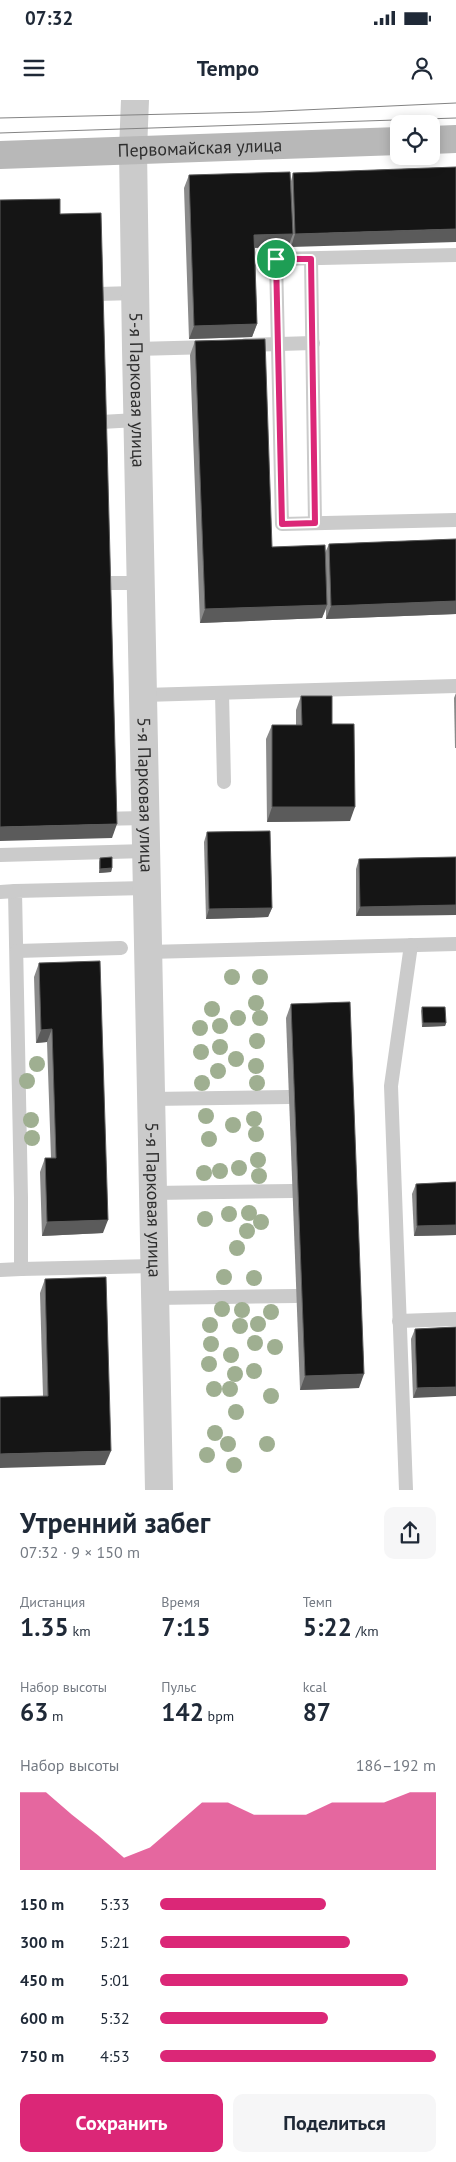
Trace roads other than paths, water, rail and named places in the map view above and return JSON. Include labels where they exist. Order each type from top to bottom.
[{"type":"main road","points":[[440,140],[456,139]]},
{"type":"main road","name":"Первомайская улица","points":[[0,155],[390,141]]},
{"type":"street","name":"5-я Парковая улица","points":[[135,100],[133,150],[137,420],[160,1490]]},
{"type":"lane","points":[[456,255],[276,259],[282,524],[456,520]]},
{"type":"lane","points":[[311,259],[315,523]]},
{"type":"lane","points":[[98,294],[135,293]]},
{"type":"lane","points":[[136,349],[313,343]]},
{"type":"lane","points":[[101,422],[137,420]]},
{"type":"lane","points":[[105,583],[140,582]]},
{"type":"lane","points":[[144,695],[456,686]]},
{"type":"lane","points":[[222,693],[224,782]]},
{"type":"lane","points":[[86,820],[145,818]]},
{"type":"lane","points":[[0,856],[146,852]]},
{"type":"lane","points":[[0,892],[146,888]]},
{"type":"lane","points":[[15,891],[21,1269]]},
{"type":"lane","points":[[148,952],[456,944]]},
{"type":"lane","points":[[406,1490],[391,1086],[411,945]]},
{"type":"lane","points":[[17,951],[121,948]]},
{"type":"lane","points":[[151,1099],[289,1097]]},
{"type":"lane","points":[[153,1193],[292,1191]]},
{"type":"lane","points":[[0,1270],[154,1266]]},
{"type":"lane","points":[[155,1298],[296,1296]]},
{"type":"lane","points":[[400,1321],[456,1319]]},
{"type":"tram line","points":[[0,118],[259,112],[456,103]]},
{"type":"tram line","points":[[0,133],[456,118]]}]
